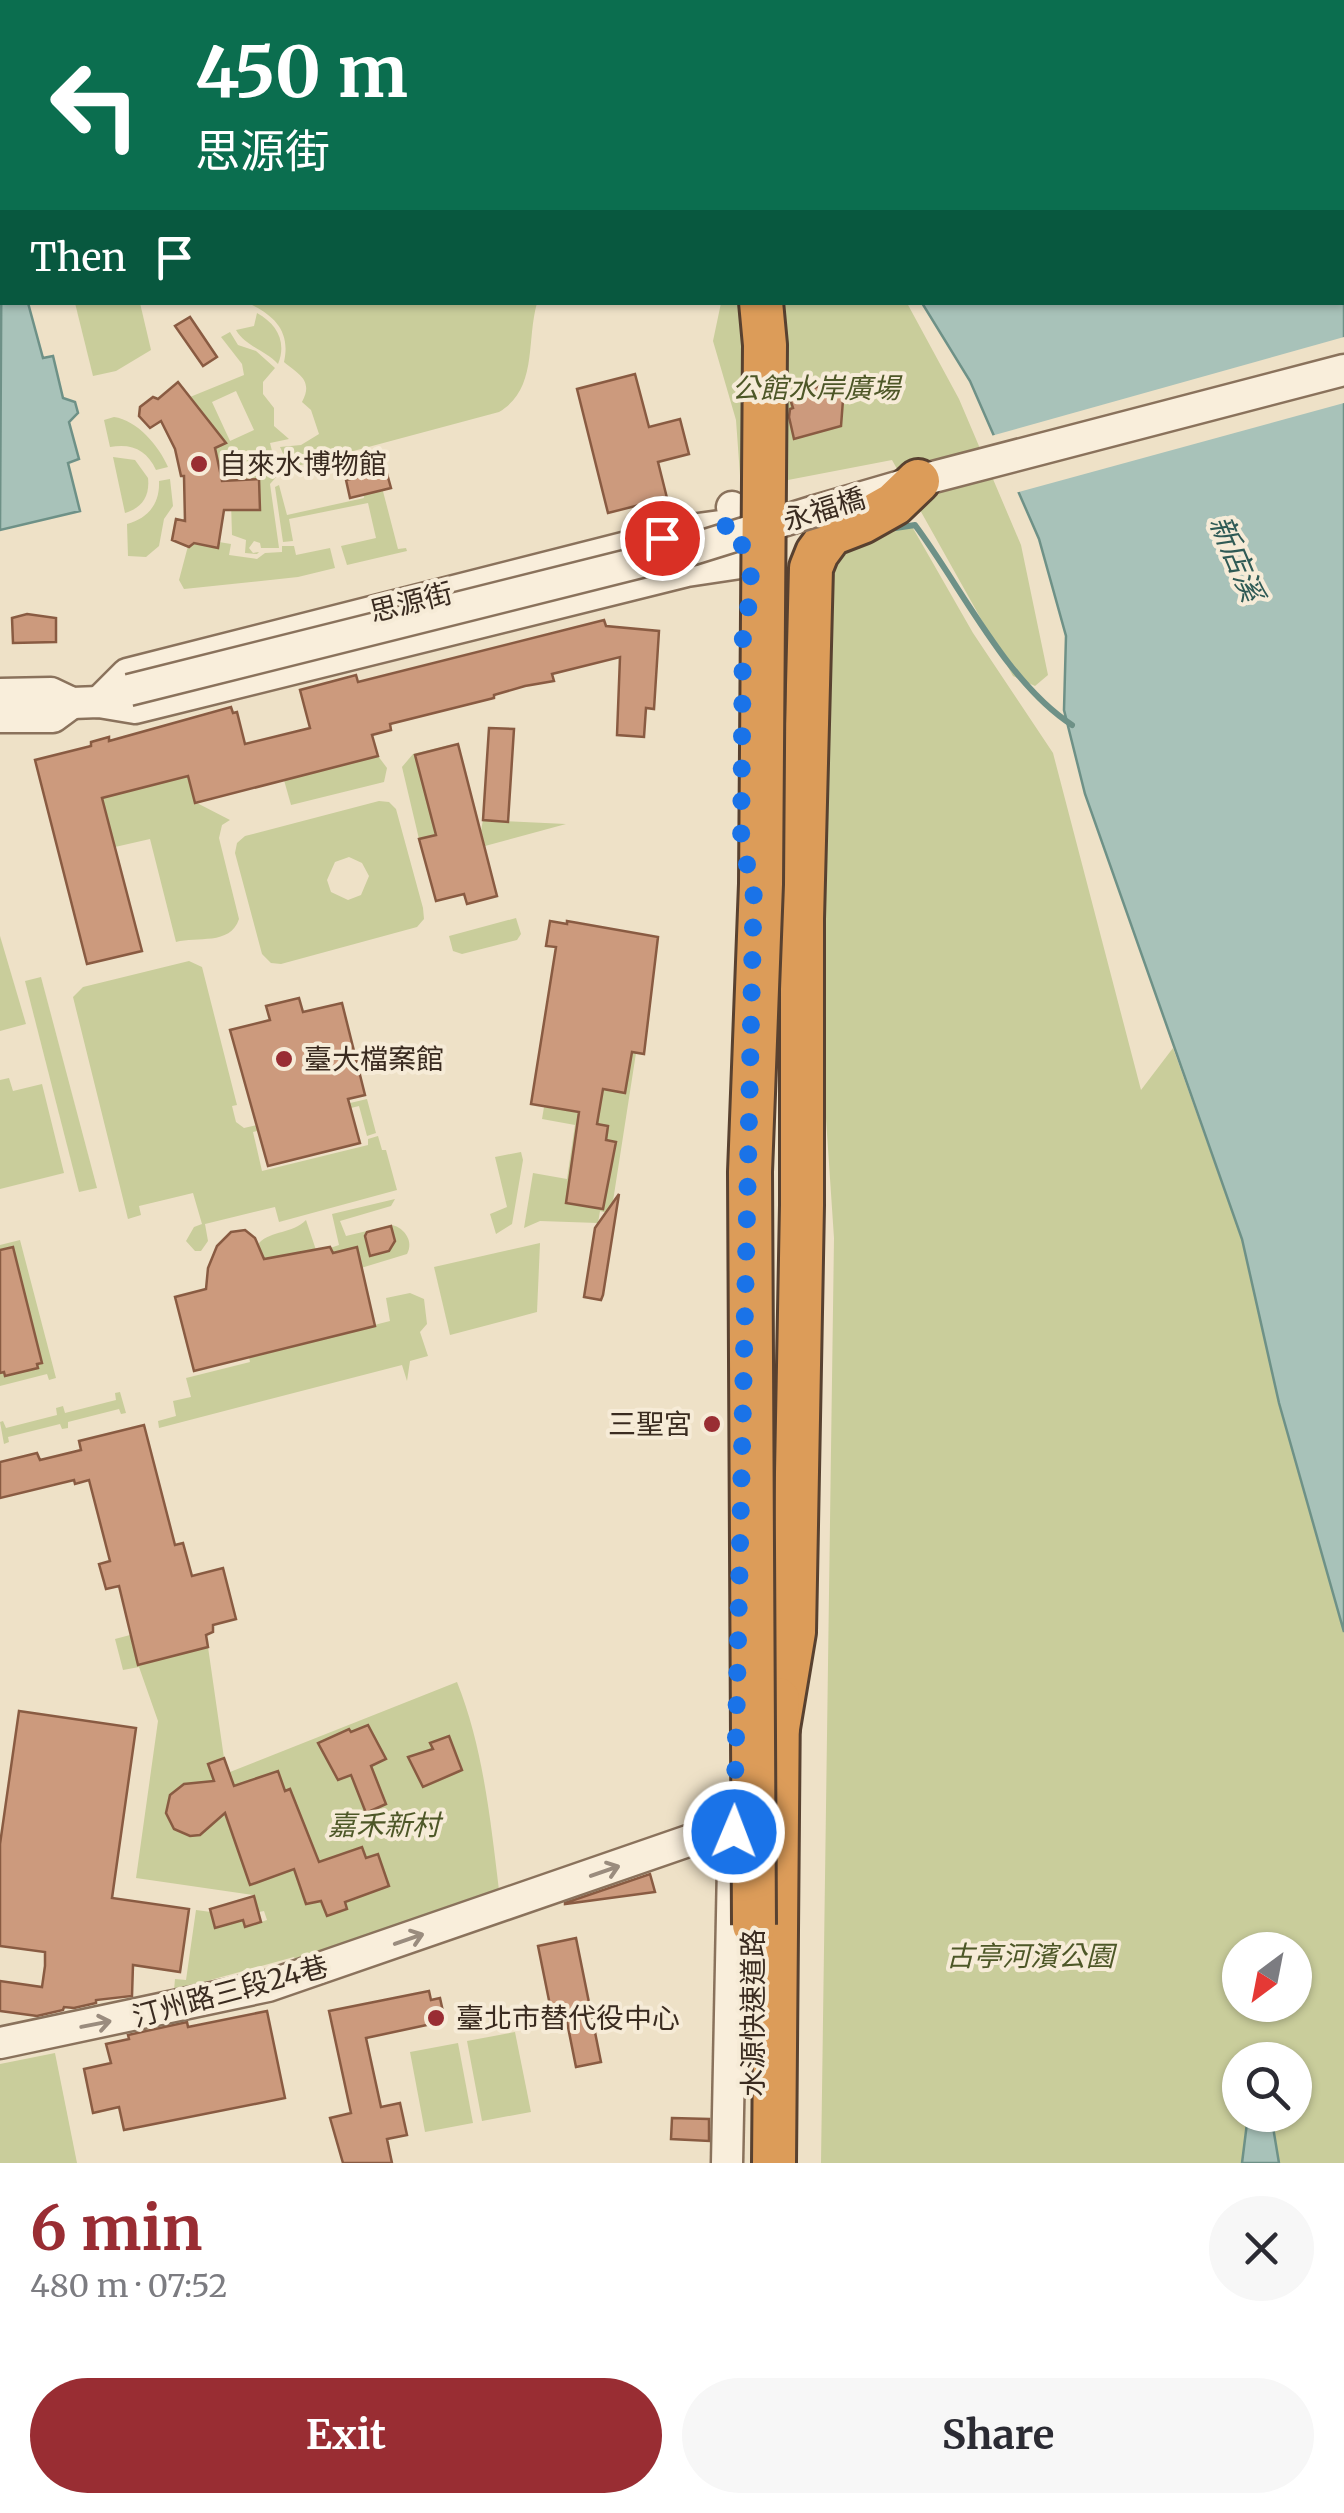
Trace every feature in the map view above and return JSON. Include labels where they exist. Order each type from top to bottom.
[{"type":"highway","name":"水源快速道路","points":[[751,2163],[754,1925],[750,1172],[762,754],[762,305]]},
{"type":"highway","name":"水源快速道路","points":[[774,2163],[778,1728],[774,1479],[778,1252],[774,1028],[789,490],[784,305]]},
{"type":"highway","points":[[778,1728],[794,1632],[802,1205],[802,918],[811,568],[832,534],[894,504],[918,480]]},
{"type":"street","name":"永福橋","points":[[129,690],[693,549],[918,480],[1344,370]]},
{"type":"street","points":[[728,2163],[757,866],[759,584],[770,556],[789,532],[816,511]]},
{"type":"street","name":"思源街","points":[[0,694],[52,693],[85,703],[135,708],[687,571],[750,574],[734,515],[698,529],[128,674],[85,703]]},
{"type":"street","points":[[750,574],[743,625],[741,852],[757,866]]},
{"type":"street","name":"思源街","points":[[0,717],[53,717],[129,690]]},
{"type":"street","name":"汀州路三段24巷","points":[[0,2044],[268,1986],[718,1831],[734,1832]]},
{"type":"green space","points":[[75,305],[140,305],[151,350],[116,371],[93,376]]},
{"type":"green space","points":[[252,305],[536,305],[525,378],[520,391],[499,412],[290,468],[280,447],[301,445],[319,434],[311,410],[302,402],[305,383],[284,362],[283,333],[266,313]]},
{"type":"green space","name":"公館水岸廣場","points":[[721,305],[908,305],[959,399],[1021,545],[1048,675],[1035,686],[1013,676],[892,460],[741,489],[736,420],[713,341]]},
{"type":"green space","points":[[257,313],[270,323],[281,341],[278,364],[236,330],[254,326]]},
{"type":"green space","points":[[230,332],[238,345],[256,351],[275,368],[263,382],[263,394],[274,408],[274,426],[289,439],[270,443],[278,475],[270,484],[279,548],[261,548],[254,541],[249,548],[257,554],[245,553],[246,540],[232,535],[230,469],[220,471],[214,445],[190,397],[244,375],[242,364],[221,337]],"holes":[[[236,391],[254,430],[230,441],[212,402]]]},
{"type":"green space","points":[[114,417],[131,423],[146,435],[168,467],[156,470],[148,457],[132,447],[110,447],[104,420]]},
{"type":"green space","points":[[113,457],[135,460],[148,478],[144,500],[125,513]]},
{"type":"green space","points":[[378,472],[398,549],[407,551],[347,565],[341,546],[376,538],[368,503],[289,519],[293,541],[283,542],[275,487],[279,485],[287,515],[364,498],[359,476]]},
{"type":"green space","points":[[170,479],[173,506],[164,519],[159,546],[146,557],[128,556],[127,524],[147,514],[158,496],[159,481]]},
{"type":"green space","name":"古亭河濱公園","points":[[910,523],[973,633],[1053,753],[1141,1090],[1173,1048],[1242,1240],[1279,1403],[1344,1632],[1344,2163],[1279,2163],[1274,2132],[1312,2132],[1312,2042],[1222,2042],[1222,2132],[1246,2132],[1242,2163],[821,2163],[834,1238],[816,969],[825,544]]},
{"type":"green space","points":[[219,542],[231,544],[229,555],[257,559],[265,553],[282,552],[282,546],[294,546],[296,555],[330,548],[335,568],[298,577],[184,589],[179,580],[188,546],[194,543],[218,547]]},
{"type":"green space","points":[[458,743],[415,755],[436,835],[419,839],[402,767],[413,754]]},
{"type":"green space","points":[[182,750],[195,802],[230,820],[222,825],[219,838],[239,919],[221,937],[176,942],[150,839],[115,847],[102,798]]},
{"type":"green space","points":[[378,756],[387,768],[384,782],[291,805],[284,780]]},
{"type":"green space","points":[[379,801],[389,802],[396,809],[424,919],[417,927],[281,964],[271,963],[262,954],[235,853],[237,843],[245,836]],"holes":[[[349,857],[362,863],[369,876],[361,895],[348,900],[331,892],[327,880],[335,862]]]},
{"type":"green space","points":[[483,820],[566,824],[485,846]]},
{"type":"green space","points":[[516,918],[521,934],[517,940],[462,954],[453,951],[449,936]]},
{"type":"green space","points":[[0,936],[26,1024],[0,1031]]},
{"type":"green space","points":[[189,961],[202,967],[237,1105],[232,1106],[236,1122],[244,1128],[367,1099],[376,1133],[367,1136],[359,1106],[253,1132],[262,1171],[368,1145],[368,1139],[378,1136],[397,1190],[279,1222],[275,1207],[205,1224],[208,1241],[201,1251],[195,1251],[186,1241],[194,1227],[202,1224],[193,1193],[139,1206],[141,1215],[128,1219],[73,997],[83,987]]},
{"type":"green space","points":[[41,977],[97,1188],[79,1192],[25,981]]},
{"type":"green space","points":[[632,1052],[636,1053],[611,1214],[600,1211],[598,1223],[540,1221],[524,1228],[533,1173],[567,1179],[575,1125],[542,1119],[544,1107],[598,1115],[603,1089],[625,1093]]},
{"type":"green space","points":[[9,1078],[13,1091],[42,1084],[64,1173],[0,1189],[0,1080]]},
{"type":"green space","points":[[521,1152],[512,1224],[496,1234],[490,1214],[507,1207],[495,1157]]},
{"type":"green space","points":[[395,1199],[391,1206],[340,1221],[346,1236],[397,1227],[409,1240],[407,1254],[361,1268],[331,1252],[330,1248],[339,1245],[332,1214]]},
{"type":"green space","points":[[306,1220],[316,1250],[266,1258],[262,1264],[259,1243]]},
{"type":"green space","points":[[20,1240],[56,1378],[49,1380],[47,1374],[0,1386],[0,1373],[6,1376],[37,1368],[42,1362],[13,1247],[0,1250],[0,1245]]},
{"type":"green space","points":[[540,1243],[537,1312],[450,1335],[434,1267]]},
{"type":"green space","points":[[410,1293],[424,1299],[427,1324],[420,1332],[428,1356],[410,1361],[407,1381],[402,1365],[159,1428],[158,1421],[176,1416],[173,1401],[191,1397],[186,1378],[250,1362],[249,1357],[390,1321],[386,1298]]},
{"type":"green space","points":[[120,1392],[126,1413],[121,1414],[119,1409],[68,1422],[68,1428],[62,1429],[60,1424],[8,1437],[9,1442],[4,1444],[0,1422],[6,1428],[57,1415],[56,1408],[63,1406],[65,1413],[116,1400],[115,1393]]},
{"type":"green space","name":"嘉禾新村","points":[[130,1635],[138,1665],[208,1647],[224,1758],[230,1772],[457,1682],[480,1761],[500,1898],[299,1966],[294,1957],[174,1990],[175,1979],[186,1980],[196,1910],[211,1912],[216,1928],[243,1920],[245,1927],[267,1920],[264,1911],[259,1912],[253,1895],[136,1878],[158,1721],[139,1667],[123,1670],[115,1639]]},
{"type":"green space","points":[[515,2032],[531,2112],[482,2121],[467,2041]]},
{"type":"green space","points":[[458,2043],[473,2123],[425,2132],[410,2052]]},
{"type":"green space","points":[[55,2053],[77,2163],[0,2163],[0,2064]]},
{"type":"water","points":[[1,305],[29,305],[43,358],[53,356],[63,398],[75,402],[78,413],[69,422],[79,459],[68,463],[80,511],[0,530]]},
{"type":"water","name":"新店溪","points":[[923,305],[1344,305],[1344,1632],[1279,1403],[1242,1239],[1085,794],[1064,710],[1066,636],[1039,539],[970,381]]},
{"type":"water","points":[[1246,2132],[1274,2132],[1279,2163],[1242,2163]]},
{"type":"pier","points":[[1344,337],[1344,403],[1015,493],[991,436]]},
{"type":"building","points":[[190,317],[217,357],[203,366],[175,326]]},
{"type":"building","points":[[635,374],[649,427],[680,419],[689,454],[658,462],[667,498],[608,513],[577,389]]},
{"type":"building","name":"自來水博物館","points":[[178,382],[226,443],[215,448],[222,481],[259,479],[260,510],[224,510],[218,548],[194,543],[189,547],[172,540],[176,519],[185,521],[184,476],[161,421],[150,428],[139,416],[140,407],[153,397],[158,399]]},
{"type":"building","points":[[821,385],[844,387],[841,426],[794,439],[790,399]]},
{"type":"building","points":[[386,470],[391,488],[350,498],[346,480]]},
{"type":"building","points":[[27,614],[56,618],[56,642],[13,643],[12,618]]},
{"type":"building","points":[[604,620],[606,626],[659,631],[654,709],[646,708],[644,737],[617,735],[620,657],[552,674],[554,681],[390,724],[391,730],[372,735],[378,756],[195,803],[188,776],[102,798],[142,951],[87,964],[35,760],[231,707],[233,713],[237,712],[245,744],[310,728],[300,690],[356,675],[358,682]]},
{"type":"building","points":[[489,728],[514,729],[508,822],[483,820]]},
{"type":"building","points":[[458,744],[497,896],[467,904],[464,894],[436,901],[419,839],[436,835],[415,755]]},
{"type":"building","points":[[550,921],[658,937],[644,1054],[632,1052],[625,1093],[603,1089],[597,1124],[608,1126],[606,1140],[616,1142],[603,1209],[566,1203],[579,1112],[531,1104],[556,947],[546,946]]},
{"type":"building","points":[[299,998],[303,1012],[342,1003],[365,1095],[348,1099],[360,1143],[268,1166],[230,1030],[270,1020],[266,1006]]},
{"type":"building","points":[[619,1194],[603,1295],[601,1300],[584,1297],[595,1228]]},
{"type":"building","points":[[391,1226],[395,1241],[389,1251],[370,1256],[367,1232]]},
{"type":"building","points":[[245,1230],[255,1238],[264,1259],[330,1247],[333,1253],[357,1247],[375,1326],[194,1371],[175,1297],[206,1289],[208,1268],[217,1246],[231,1232]]},
{"type":"building","points":[[13,1247],[42,1363],[37,1364],[38,1368],[5,1376],[0,1373],[0,1250]]},
{"type":"building","points":[[144,1425],[175,1545],[183,1543],[192,1576],[223,1568],[236,1619],[213,1625],[213,1632],[206,1635],[208,1647],[138,1665],[119,1586],[106,1589],[99,1564],[110,1561],[89,1480],[0,1498],[0,1462],[37,1453],[40,1460],[81,1450],[79,1441]]},
{"type":"building","points":[[19,1711],[136,1728],[112,1898],[189,1909],[180,1972],[133,1965],[132,1996],[96,2000],[37,2016],[0,2011],[0,1981],[42,1987],[45,1966],[45,1952],[0,1946],[0,1844]]},
{"type":"building","points":[[368,1725],[386,1759],[371,1766],[386,1804],[366,1813],[351,1775],[338,1780],[318,1743]]},
{"type":"building","points":[[449,1736],[462,1770],[423,1787],[408,1757],[433,1749],[430,1743]]},
{"type":"building","points":[[224,1758],[234,1786],[278,1771],[285,1791],[290,1789],[319,1862],[362,1847],[366,1858],[378,1854],[389,1886],[345,1902],[347,1909],[327,1916],[321,1901],[306,1904],[294,1869],[250,1885],[225,1813],[200,1835],[190,1836],[174,1829],[166,1813],[170,1795],[184,1784],[214,1781],[208,1764]]},
{"type":"building","points":[[650,1874],[655,1892],[565,1904],[565,1903]]},
{"type":"building","points":[[254,1896],[261,1922],[245,1927],[243,1920],[215,1928],[210,1909]]},
{"type":"building","points":[[576,1938],[601,2062],[576,2067],[567,2022],[554,2025],[538,1946]]},
{"type":"building","points":[[429,1991],[431,2000],[440,1998],[444,2016],[435,2018],[436,2023],[366,2038],[381,2107],[400,2103],[407,2135],[387,2139],[392,2163],[343,2163],[330,2118],[351,2113],[329,2011]]},
{"type":"building","points":[[267,2011],[285,2098],[124,2130],[119,2107],[93,2113],[84,2069],[111,2063],[106,2044],[187,2022],[188,2027]]},
{"type":"building","points":[[672,2118],[709,2119],[709,2141],[671,2139]]},
{"type":"waterway","points":[[889,529],[915,525],[1006,660],[1049,707],[1072,725]]},
{"type":"place","name":"自來水博物館","points":[[199,464]]},
{"type":"place","name":"臺大檔案館","points":[[284,1059]]},
{"type":"place","name":"三聖宮","points":[[712,1424]]},
{"type":"place","name":"臺北市替代役中心","points":[[436,2018]]},
{"type":"route","points":[[662,538],[736,524],[754,588],[743,625],[741,852],[754,879],[734,1832]]}]
